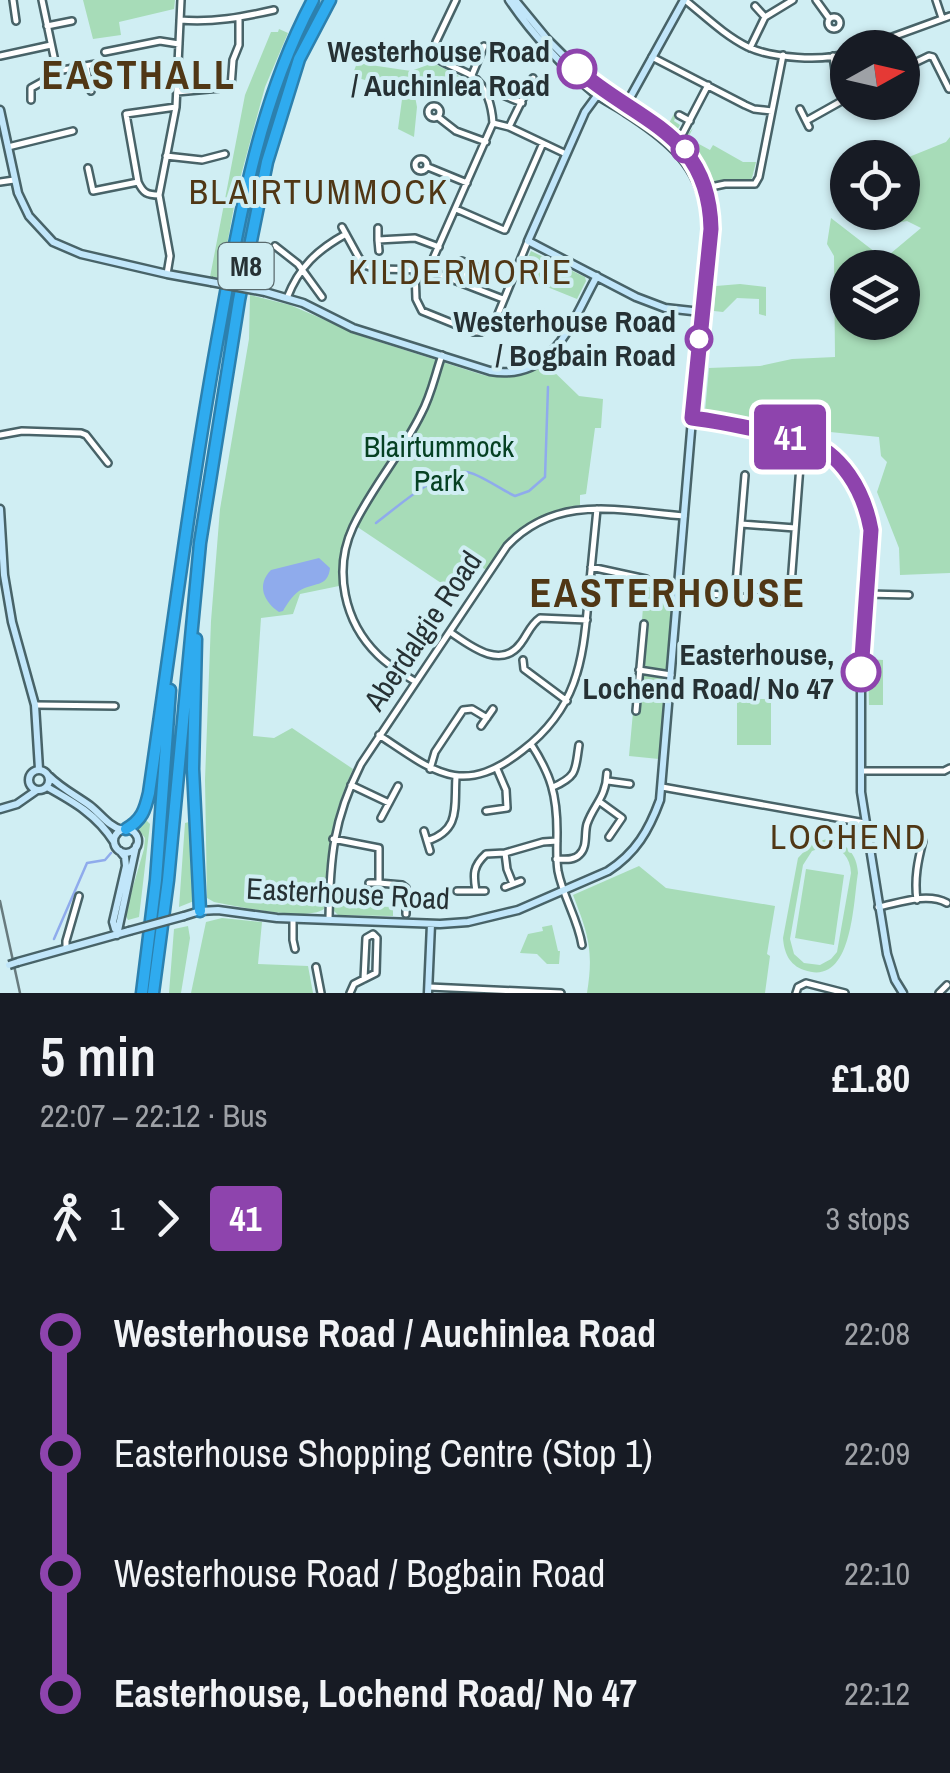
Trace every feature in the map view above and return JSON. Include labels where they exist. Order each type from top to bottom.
[{"type":"highway","name":"M8","points":[[124,829],[140,818],[147,803],[208,390],[251,168],[276,80],[314,0]]},
{"type":"highway","name":"M8","points":[[153,993],[168,880],[200,543],[239,300],[268,162],[299,59],[330,0]]},
{"type":"highway","name":"M8","points":[[142,993],[186,541]]},
{"type":"highway","points":[[200,543],[192,748],[200,911]]},
{"type":"street","points":[[16,20],[14,1],[22,0]]},
{"type":"street","points":[[42,0],[57,71]]},
{"type":"street","points":[[167,274],[170,256],[158,195],[176,107],[181,0]]},
{"type":"street","points":[[428,270],[493,123],[487,97],[472,76],[443,64],[433,52],[456,0]]},
{"type":"street","points":[[512,0],[600,92],[670,134],[698,171],[711,213],[701,312]]},
{"type":"street","points":[[625,107],[684,0],[750,48],[807,58],[830,56]]},
{"type":"street","points":[[750,48],[765,17],[793,0]]},
{"type":"street","points":[[816,0],[829,18]]},
{"type":"street","points":[[911,30],[946,17],[936,0]]},
{"type":"street","points":[[747,8],[755,3],[765,17]]},
{"type":"street","points":[[180,20],[239,18],[274,10]]},
{"type":"street","points":[[177,92],[231,87],[232,60],[239,45],[239,18]]},
{"type":"street","points":[[47,26],[72,21]]},
{"type":"street","points":[[106,52],[160,41],[179,44]]},
{"type":"street","points":[[0,56],[51,44]]},
{"type":"street","points":[[472,76],[484,46]]},
{"type":"street","points":[[706,188],[755,184],[783,55]]},
{"type":"street","points":[[652,56],[754,109],[772,110]]},
{"type":"street","points":[[920,61],[933,58],[949,89],[940,94]]},
{"type":"street","points":[[32,100],[31,88],[57,71],[96,64]]},
{"type":"street","points":[[86,66],[91,91]]},
{"type":"street","points":[[509,127],[534,78]]},
{"type":"street","points":[[683,133],[708,85]]},
{"type":"street","points":[[415,269],[420,309],[474,332],[486,330],[496,320],[585,112],[600,92]]},
{"type":"street","points":[[506,96],[522,103]]},
{"type":"street","points":[[158,195],[148,195],[138,182],[126,114],[176,107]]},
{"type":"street","points":[[625,107],[672,146],[691,170],[705,210],[701,312],[662,787],[866,824]]},
{"type":"street","points":[[800,109],[808,124],[830,110]]},
{"type":"street","points":[[0,110],[20,201],[45,235],[62,247],[167,274],[286,298],[353,328],[496,372],[514,372],[543,361],[559,345],[597,276]]},
{"type":"street","points":[[679,115],[690,120]]},
{"type":"street","points":[[438,117],[456,131],[486,142]]},
{"type":"street","points":[[493,123],[566,154]]},
{"type":"street","points":[[8,147],[73,131]]},
{"type":"street","points":[[456,209],[506,231],[543,143]]},
{"type":"street","points":[[166,156],[202,160],[225,154]]},
{"type":"street","points":[[428,167],[467,183]]},
{"type":"street","points":[[88,168],[92,191],[138,182]]},
{"type":"street","points":[[0,182],[14,180]]},
{"type":"street","points":[[378,228],[379,251]]},
{"type":"street","points":[[286,298],[300,269],[344,231],[367,266],[428,270],[503,299]]},
{"type":"street","points":[[378,240],[414,238],[438,247]]},
{"type":"street","points":[[528,241],[665,308],[701,312]]},
{"type":"street","points":[[275,246],[294,260],[322,296]]},
{"type":"street","points":[[462,261],[484,270]]},
{"type":"street","points":[[462,283],[470,264]]},
{"type":"street","points":[[416,682],[381,658],[356,625],[344,590],[344,560],[357,520],[424,408],[442,355]]},
{"type":"street","points":[[692,418],[802,440],[821,448],[846,470],[867,510],[871,530],[861,661],[866,824],[889,964],[903,993]]},
{"type":"street","points":[[0,435],[22,431],[81,433],[108,463]]},
{"type":"street","points":[[678,590],[785,601],[790,598],[802,440]]},
{"type":"street","points":[[735,596],[745,474]]},
{"type":"street","points":[[379,736],[430,769],[456,776],[479,774],[497,769],[558,716],[580,666],[597,508]]},
{"type":"street","points":[[0,509],[4,575],[12,622],[35,705],[39,770]]},
{"type":"street","name":"Aberdalgie Road","points":[[328,920],[334,839],[350,784],[503,551],[521,533],[556,514],[579,509],[684,516]]},
{"type":"street","points":[[741,524],[795,528]]},
{"type":"street","points":[[592,567],[646,579]]},
{"type":"street","points":[[867,594],[909,594]]},
{"type":"street","points":[[450,632],[486,655],[498,656],[519,647],[540,618],[586,620]]},
{"type":"street","points":[[636,710],[644,624]]},
{"type":"street","points":[[523,660],[524,669],[567,702]]},
{"type":"street","points":[[639,670],[672,676]]},
{"type":"street","points":[[35,705],[115,706]]},
{"type":"street","points":[[430,769],[434,752],[463,710],[472,709],[486,718]]},
{"type":"street","points":[[481,726],[493,709]]},
{"type":"street","points":[[530,744],[546,767],[553,787],[556,859],[582,944]]},
{"type":"street","points":[[553,787],[570,779],[579,745]]},
{"type":"street","points":[[862,770],[950,768]]},
{"type":"street","points":[[497,769],[506,790],[507,808]]},
{"type":"street","points":[[37,790],[31,786],[29,777],[39,770],[92,807],[109,824],[136,835],[117,935]]},
{"type":"street","points":[[556,859],[570,860],[584,849],[587,824],[600,802],[607,773]]},
{"type":"street","points":[[0,809],[18,804],[47,787],[49,776]]},
{"type":"street","points":[[427,841],[449,829],[456,776]]},
{"type":"street","points":[[607,781],[630,784]]},
{"type":"street","points":[[350,784],[389,803]]},
{"type":"street","points":[[381,818],[398,786]]},
{"type":"street","points":[[47,787],[101,823],[120,851],[126,866],[113,922],[117,935]]},
{"type":"street","name":"Easterhouse Road","points":[[117,935],[200,911],[218,910],[293,919],[431,924],[488,919],[518,910],[619,864],[639,845],[651,826],[662,787]]},
{"type":"street","points":[[600,802],[622,818],[608,836]]},
{"type":"street","points":[[486,811],[516,808]]},
{"type":"street","points":[[114,842],[116,834],[124,829]]},
{"type":"street","points":[[424,831],[430,851]]},
{"type":"street","points":[[334,839],[379,848],[379,883]]},
{"type":"street","points":[[476,891],[473,874],[476,863],[486,854],[557,841]]},
{"type":"street","points":[[917,900],[915,888],[923,841]]},
{"type":"street","points":[[120,851],[128,853],[136,846]]},
{"type":"street","points":[[505,853],[514,884]]},
{"type":"street","points":[[505,887],[521,880]]},
{"type":"street","points":[[369,883],[402,884],[406,888],[406,914]]},
{"type":"street","points":[[457,891],[485,891]]},
{"type":"street","points":[[66,948],[79,896]]},
{"type":"street","points":[[878,907],[935,898],[947,902]]},
{"type":"street","points":[[293,919],[289,940],[295,949]]},
{"type":"street","points":[[431,924],[428,990],[561,993]]},
{"type":"street","points":[[350,993],[354,984],[373,976],[376,971],[375,934],[366,938],[364,979]]},
{"type":"street","points":[[9,964],[117,935]]},
{"type":"street","points":[[316,967],[321,993]]},
{"type":"street","points":[[796,993],[798,987],[806,984],[845,993]]},
{"type":"street","points":[[940,993],[947,985]]},
{"type":"green space","points":[[83,0],[175,0],[174,9],[119,22],[121,35],[93,39]]},
{"type":"green space","points":[[279,29],[288,33],[265,87],[237,190],[221,278],[210,277],[245,95],[271,32]]},
{"type":"green space","points":[[357,63],[411,71],[433,63],[469,81],[413,86],[417,107],[414,137],[398,129],[403,92],[352,76]]},
{"type":"green space","points":[[676,110],[674,121],[680,125],[677,130],[686,136],[693,128],[688,138],[710,150],[713,145],[743,162],[756,162],[752,178],[710,181],[689,146],[668,125]]},
{"type":"green space","points":[[950,137],[950,573],[900,575],[899,548],[877,492],[887,462],[881,456],[879,437],[801,429],[705,411],[709,368],[835,357],[835,340],[920,340],[920,250],[895,250],[921,228],[920,153]]},
{"type":"green space","points":[[830,224],[830,230],[847,230],[872,250],[830,250],[827,244]]},
{"type":"green space","points":[[531,251],[585,277],[577,299],[520,276]]},
{"type":"green space","points":[[716,286],[766,287],[766,316],[759,314],[759,299],[737,298],[723,312],[714,311]]},
{"type":"green space","name":"Blairtummock Park","points":[[250,295],[290,305],[367,338],[483,375],[516,376],[546,364],[579,396],[603,399],[601,428],[595,428],[586,494],[580,495],[580,505],[549,513],[525,526],[486,570],[473,561],[453,591],[350,522],[341,549],[339,586],[300,594],[293,614],[261,618],[253,736],[274,738],[292,728],[353,769],[331,837],[324,909],[315,913],[287,914],[207,898],[205,780],[211,621],[220,509],[249,339]]},
{"type":"green space","points":[[645,583],[673,586],[659,759],[629,756],[633,712],[639,712],[648,623],[642,620]]},
{"type":"green space","points":[[868,659],[883,660],[883,705],[869,705]]},
{"type":"green space","points":[[737,699],[771,699],[771,745],[737,745]]},
{"type":"green space","points":[[146,820],[150,824],[139,917],[128,920],[125,914],[144,849],[145,838],[138,829]]},
{"type":"green space","points":[[189,822],[194,901],[179,907],[185,823]]},
{"type":"green space","points":[[827,839],[845,846],[853,855],[858,873],[852,921],[841,955],[832,967],[820,972],[795,965],[786,953],[783,938],[798,858],[812,843]],"holes":[[[832,847],[847,858],[851,873],[837,952],[820,965],[804,963],[794,954],[790,939],[803,865],[812,851]]]},
{"type":"green space","points":[[639,866],[666,888],[775,906],[765,993],[587,993],[588,942],[573,895]]},
{"type":"green space","points":[[806,869],[844,875],[834,945],[795,938]]},
{"type":"green space","points":[[334,897],[354,897],[356,906],[393,907],[393,916],[338,915],[334,911]]},
{"type":"green space","points":[[222,918],[262,922],[258,964],[308,966],[313,993],[191,993],[206,922]]},
{"type":"green space","points":[[552,925],[560,951],[559,964],[547,964],[537,954],[520,953],[528,934]]},
{"type":"green space","points":[[188,926],[190,938],[181,993],[169,993],[174,929]]},
{"type":"water","points":[[319,558],[330,568],[326,579],[299,591],[283,611],[274,608],[263,587],[271,570]]},
{"type":"waterway","points":[[376,523],[418,491],[454,473],[471,473],[515,496],[529,491],[545,477],[548,387]]},
{"type":"waterway","points":[[54,939],[87,863],[105,860],[111,853]]},
{"type":"railway","points":[[0,901],[20,993]]},
{"type":"bus line","name":"41","points":[[577,69],[670,134],[684,148],[706,188],[711,229],[692,418],[802,440],[835,459],[855,484],[871,530],[861,672]]},
{"type":"place","name":"Westerhouse Road / Auchinlea Road","points":[[577,69]]},
{"type":"place","name":"Westerhouse Road / Bogbain Road","points":[[699,339]]},
{"type":"place","name":"Easterhouse, Lochend Road/ No 47","points":[[861,672]]},
{"type":"district","name":"EASTHALL","points":[[139,75]]},
{"type":"district","name":"BLAIRTUMMOCK","points":[[319,192]]},
{"type":"district","name":"KILDERMORIE","points":[[461,272]]},
{"type":"district","name":"EASTERHOUSE","points":[[668,593]]},
{"type":"district","name":"LOCHEND","points":[[849,837]]}]
